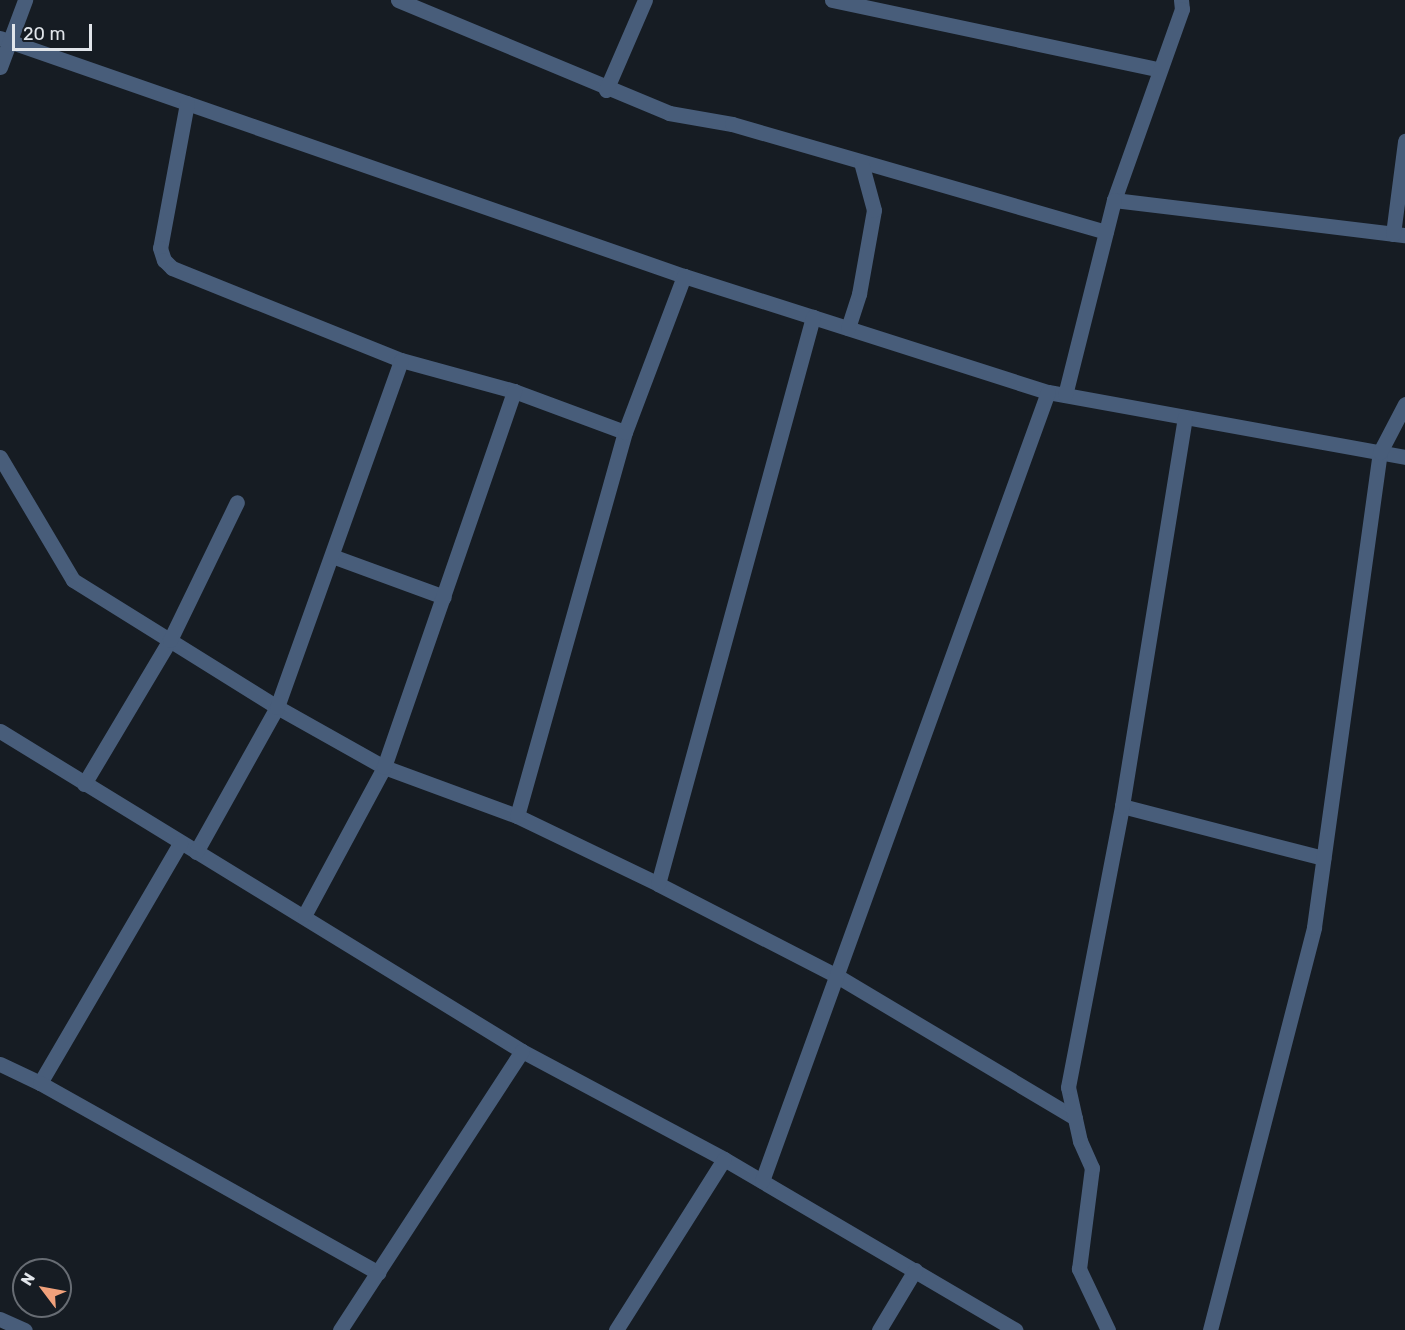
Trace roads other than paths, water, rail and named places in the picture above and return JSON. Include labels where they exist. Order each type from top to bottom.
[{"type":"street","points":[[0,67],[5,39],[25,0]]},
{"type":"street","points":[[398,0],[606,90],[669,113],[732,124],[1106,232]]},
{"type":"street","points":[[606,90],[645,0]]},
{"type":"street","points":[[832,0],[1160,70]]},
{"type":"street","points":[[1065,395],[1114,201],[1183,3]]},
{"type":"street","points":[[5,39],[684,276],[1048,392],[1405,457]]},
{"type":"street","points":[[187,103],[160,248],[164,260],[401,360],[514,391],[625,432]]},
{"type":"street","points":[[1114,201],[1399,234],[1405,141]]},
{"type":"street","points":[[848,328],[859,294],[874,210],[861,162]]},
{"type":"street","points":[[517,816],[625,432],[684,276]]},
{"type":"street","points":[[658,884],[813,317]]},
{"type":"street","points":[[196,852],[277,707],[401,360]]},
{"type":"street","points":[[305,914],[384,767],[514,391]]},
{"type":"street","points":[[762,1181],[1048,392]]},
{"type":"street","points":[[1210,1330],[1314,927],[1380,452],[1405,404]]},
{"type":"street","points":[[1108,1330],[1079,1269],[1092,1168],[1075,1118],[1068,1088],[1122,806],[1185,417]]},
{"type":"street","points":[[0,457],[73,580],[277,707],[384,767],[517,816],[658,884],[837,976],[1075,1118]]},
{"type":"street","points":[[84,784],[170,640],[237,502]]},
{"type":"street","points":[[332,556],[444,597]]},
{"type":"street","points":[[0,731],[180,843],[305,914],[522,1051],[762,1181],[1015,1330]]},
{"type":"street","points":[[1122,806],[1323,858]]},
{"type":"street","points":[[40,1083],[180,843]]},
{"type":"street","points":[[340,1330],[522,1051]]},
{"type":"street","points":[[0,1064],[40,1083],[378,1273]]},
{"type":"street","points":[[616,1330],[724,1160]]},
{"type":"street","points":[[879,1330],[915,1270]]},
{"type":"street","points":[[0,1318],[25,1330]]}]
